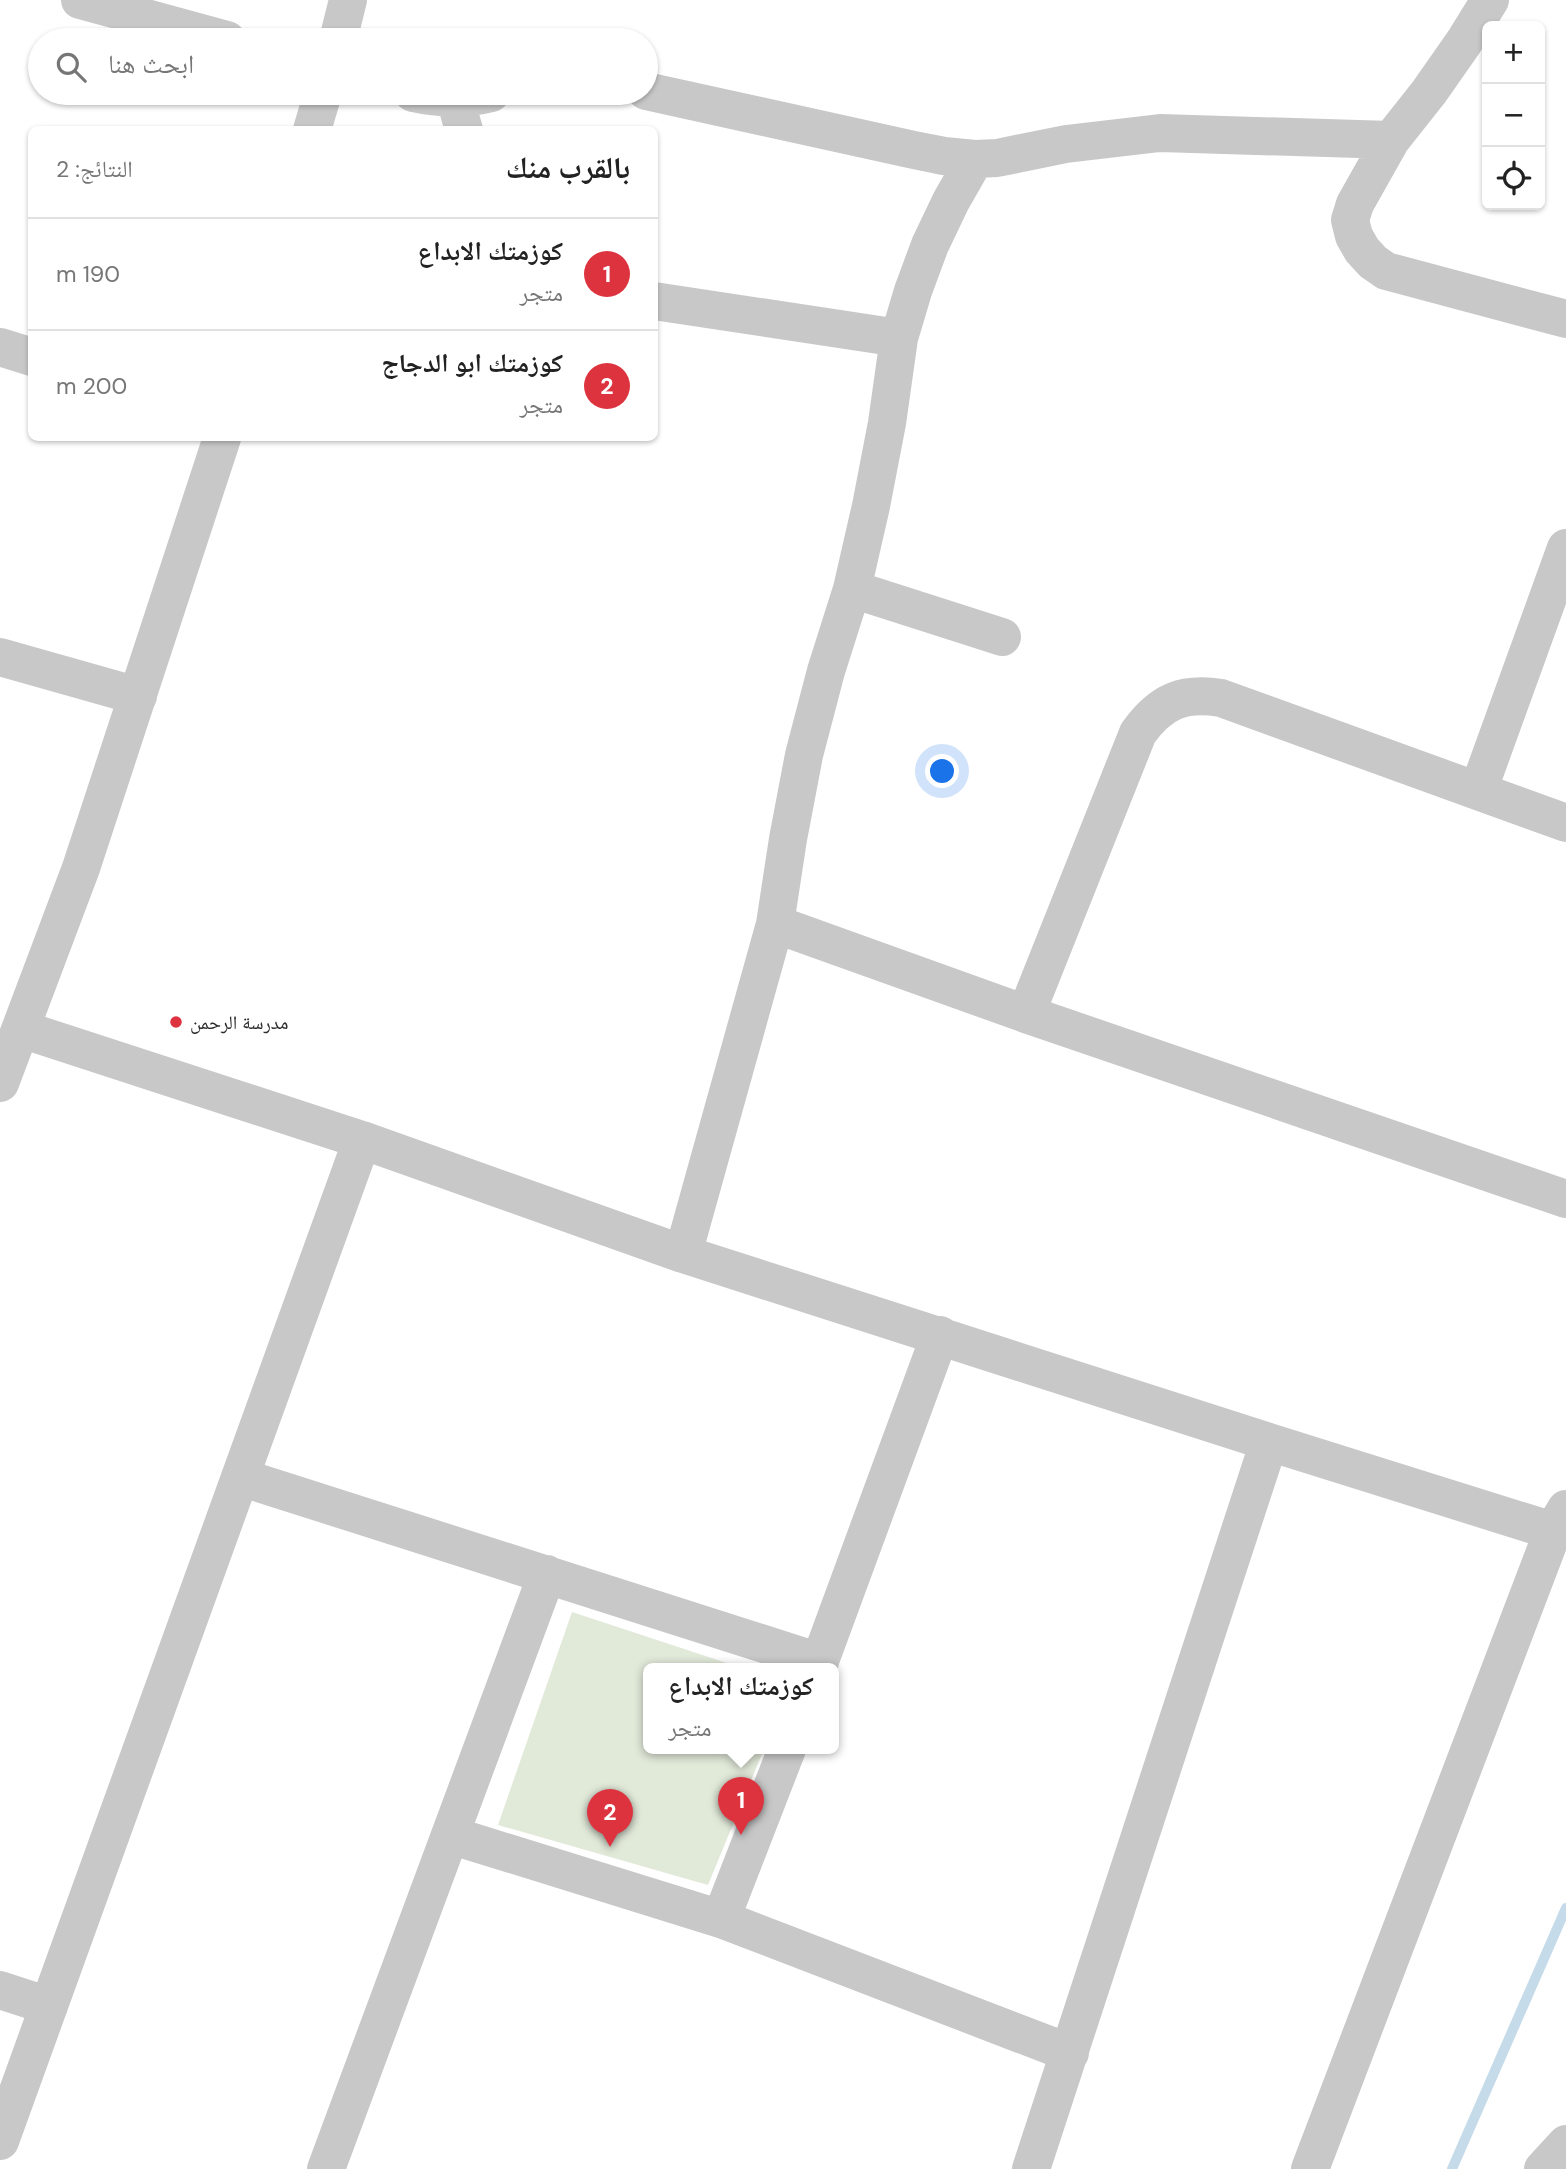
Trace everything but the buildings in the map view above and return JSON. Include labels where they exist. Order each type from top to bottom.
[{"type":"street","points":[[80,0],[183,28]]},
{"type":"street","points":[[341,28],[348,0]]},
{"type":"street","points":[[1490,0],[1429,92],[1391,139],[1355,204],[1350,220],[1354,236],[1362,250],[1386,271],[1566,319]]},
{"type":"street","points":[[658,94],[924,152],[975,159],[1019,155],[1101,139],[1160,133],[1391,139]]},
{"type":"street","points":[[313,126],[319,105]]},
{"type":"street","points":[[683,1254],[775,925],[804,755],[826,671],[852,589],[876,482],[899,338],[930,245],[975,159]]},
{"type":"street","points":[[658,302],[899,338]]},
{"type":"street","points":[[0,347],[28,356]]},
{"type":"street","points":[[2,1069],[20,1029],[81,868],[221,441]]},
{"type":"street","points":[[1479,791],[1566,548]]},
{"type":"street","points":[[852,589],[1002,637]]},
{"type":"street","points":[[0,657],[138,696]]},
{"type":"street","points":[[1026,1014],[1138,733],[1148,719],[1174,701],[1189,697],[1221,698],[1566,823]]},
{"type":"street","points":[[775,925],[1566,1199]]},
{"type":"street","points":[[20,1029],[362,1140],[683,1254],[1269,1443],[1559,1520],[1310,2169]]},
{"type":"street","points":[[0,2141],[362,1140]]},
{"type":"street","points":[[820,1663],[940,1335]]},
{"type":"street","points":[[1031,2169],[1269,1443]]},
{"type":"street","points":[[240,1477],[547,1574],[813,1663]]},
{"type":"street","points":[[336,2166],[450,1835],[547,1574]]},
{"type":"street","points":[[721,1919],[785,1754]]},
{"type":"street","points":[[450,1835],[721,1919],[1070,2053]]},
{"type":"street","points":[[0,1990],[49,2006]]},
{"type":"street","points":[[1543,2169],[1566,2144]]},
{"type":"green space","points":[[572,1612],[727,1663],[643,1663],[643,1754],[762,1754],[708,1885],[498,1825]]},
{"type":"waterway","points":[[1452,2169],[1566,1908]]},
{"type":"place","name":"مدرسة الرحمن","points":[[176,1022]]},
{"type":"place","name":"كوزمتك الابداع","points":[[741,1835]]},
{"type":"place","name":"كوزمتك ابو الدجاج","points":[[610,1847]]}]
